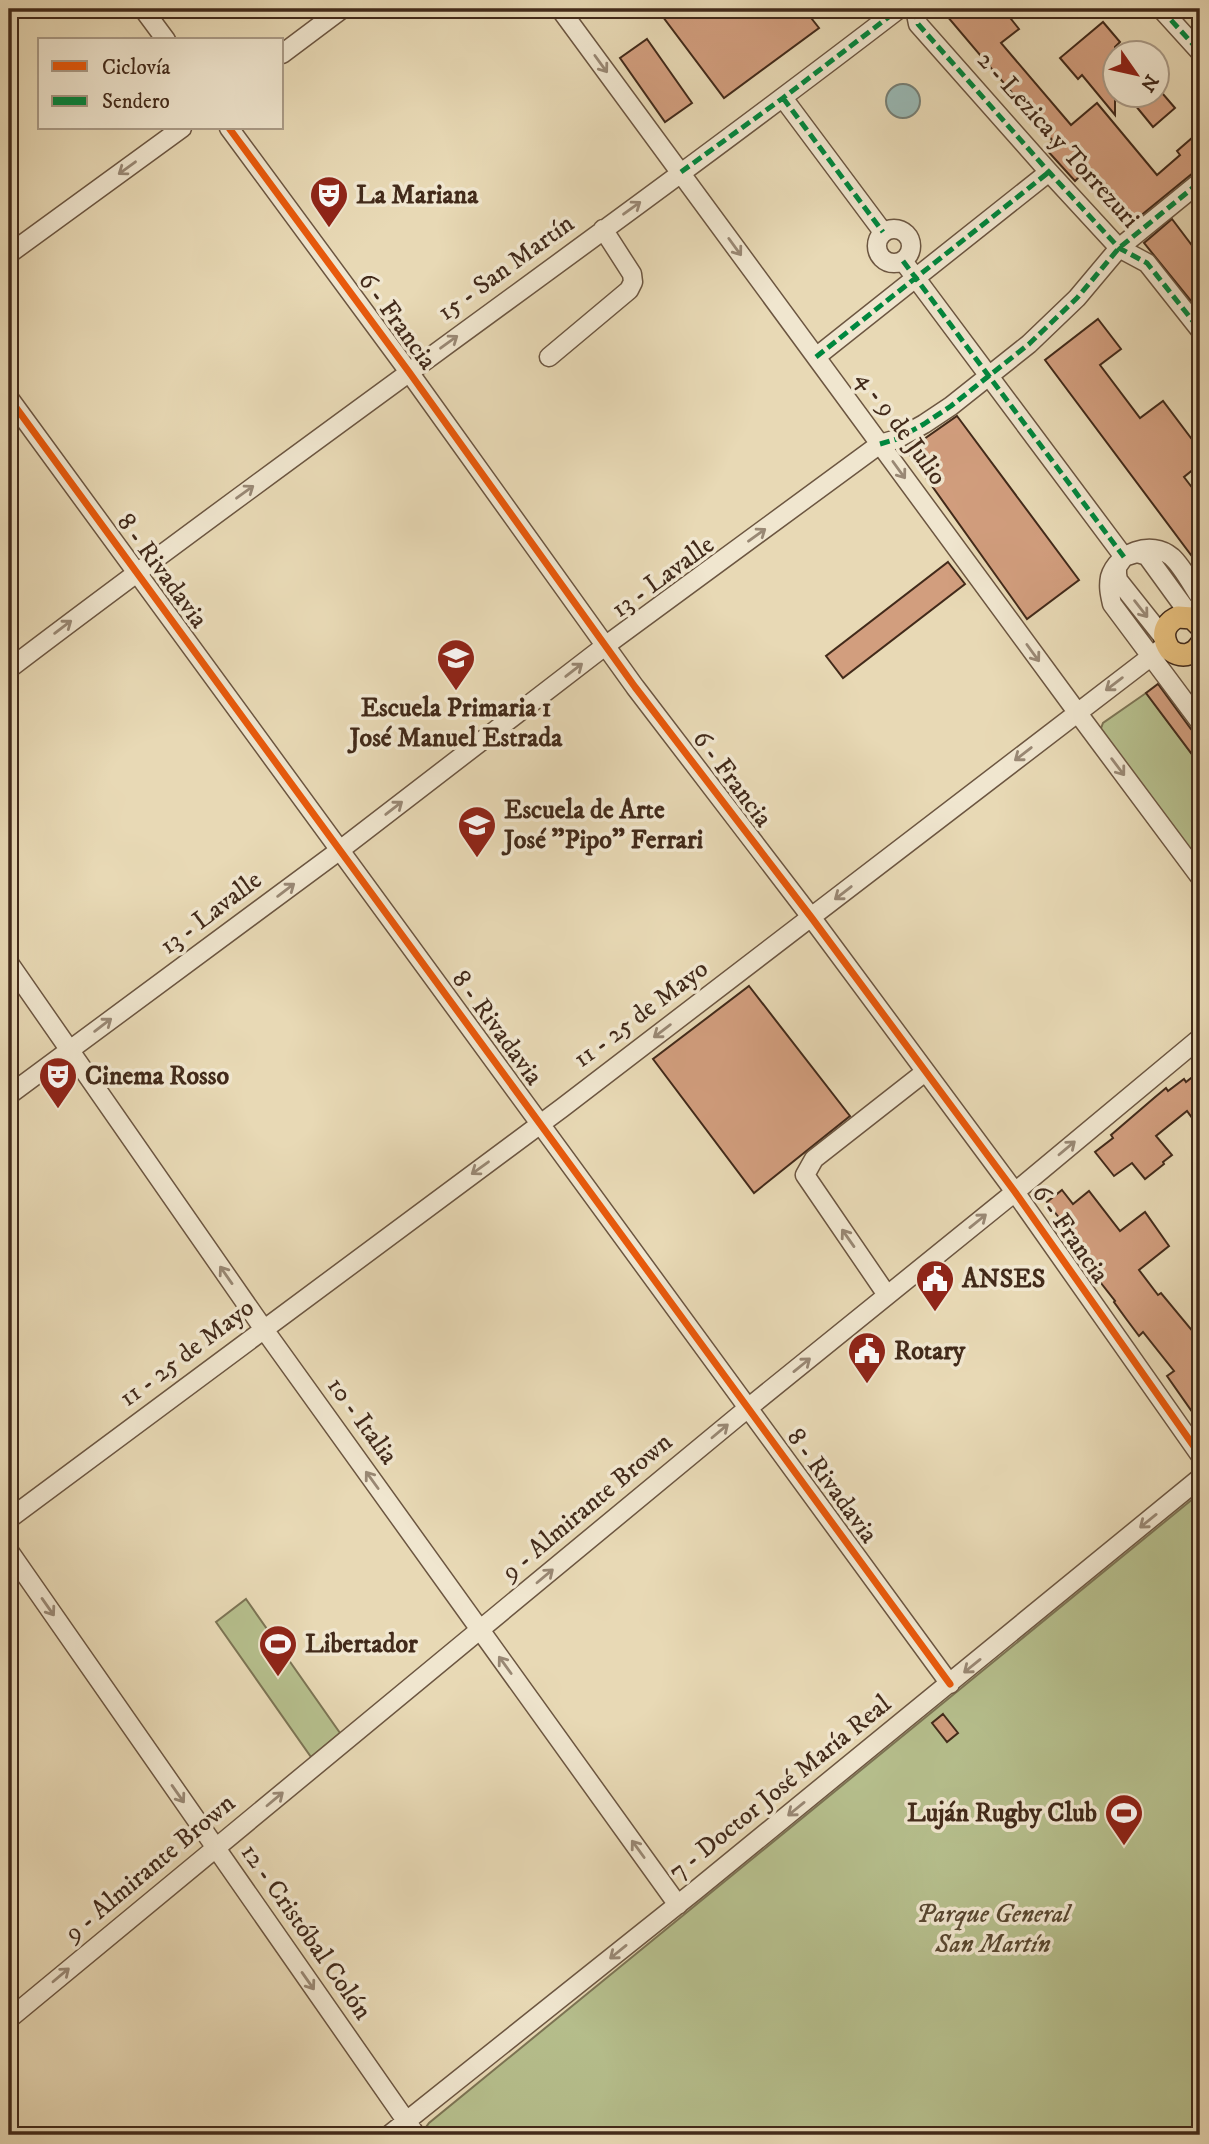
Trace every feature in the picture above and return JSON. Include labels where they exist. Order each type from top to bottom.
[{"type":"main road","points":[[1197,622],[1185,616],[1172,620],[1164,631],[1173,648],[1200,671]]},
{"type":"street","points":[[144,9],[165,38]]},
{"type":"street","points":[[284,52],[342,9]]},
{"type":"street","name":"4 - 9 de Julio","points":[[560,9],[1200,877]]},
{"type":"street","name":"15 - San Martín","points":[[9,669],[136,572],[783,98],[900,9]]},
{"type":"street","name":"2 - Lezica y Torrezuri","points":[[915,9],[918,24],[1049,173],[1119,247],[1147,263],[1200,330]]},
{"type":"street","points":[[1161,9],[1198,44]]},
{"type":"street","points":[[783,98],[883,232],[898,229],[908,235],[911,251],[904,261],[1124,557]]},
{"type":"street","points":[[9,254],[179,130]]},
{"type":"street","name":"6 - Francia","points":[[230,130],[409,372],[605,646],[1015,1192],[1200,1455]]},
{"type":"street","points":[[816,357],[1049,173]]},
{"type":"street","name":"13 - Lavalle","points":[[9,1095],[340,850],[605,646],[880,444],[897,439],[924,424],[989,375],[1029,344],[1077,298],[1119,247],[1200,182]]},
{"type":"street","points":[[549,357],[629,290],[633,282],[632,274],[603,229]]},
{"type":"street","name":"8 - Rivadavia","points":[[9,398],[950,1684]]},
{"type":"street","points":[[1200,597],[1172,557],[1160,551],[1135,551],[1124,557],[1118,567],[1118,580],[1173,648],[1200,722]]},
{"type":"street","points":[[1124,557],[1137,553],[1147,556],[1197,622]]},
{"type":"street","name":"11 - 25 de Mayo","points":[[9,1519],[541,1124],[1077,712],[1173,648]]},
{"type":"street","name":"10 - Italia","points":[[9,962],[263,1328],[678,1905]]},
{"type":"street","name":"9 - Almirante Brown","points":[[9,2019],[1200,1038]]},
{"type":"street","points":[[887,1295],[805,1175],[814,1159],[925,1072]]},
{"type":"street","name":"7 - Doctor José María Real","points":[[389,2135],[411,2128],[678,1905],[1200,1478]]},
{"type":"street","name":"12 - Cristóbal Colón","points":[[9,1551],[411,2128]]},
{"type":"green space","points":[[1146,693],[1200,765],[1200,864],[1100,731],[1103,723]]},
{"type":"green space","name":"Parque General San Martín","points":[[1200,1493],[1200,2135],[426,2135],[424,2130],[429,2123]]},
{"type":"green space","name":"Libertador","points":[[246,1599],[340,1733],[311,1757],[216,1622]]},
{"type":"water","points":[[903,84],[915,89],[920,101],[915,113],[903,118],[891,113],[886,101],[891,89]]},
{"type":"building","points":[[657,9],[804,9],[819,28],[724,98]]},
{"type":"building","points":[[941,9],[1003,9],[1019,29],[1001,43],[1071,125],[1097,103],[1157,175],[1180,155],[1177,151],[1200,131],[1200,171],[1193,173],[1128,226],[1083,173],[1075,181],[1045,148],[1053,141]]},
{"type":"building","points":[[1103,22],[1117,38],[1100,38],[1100,97],[1082,75],[1078,79],[1060,58]]},
{"type":"building","points":[[647,39],[692,103],[665,122],[620,58]]},
{"type":"building","points":[[1170,102],[1175,108],[1153,127],[1137,108],[1170,108]]},
{"type":"building","points":[[1172,219],[1200,256],[1200,312],[1144,243]]},
{"type":"building","points":[[1098,319],[1121,349],[1100,365],[1140,418],[1163,401],[1200,450],[1200,464],[1184,477],[1200,498],[1200,567],[1045,360]]},
{"type":"building","points":[[957,416],[1079,580],[1027,619],[907,451]]},
{"type":"building","points":[[948,562],[965,584],[843,678],[826,656]]},
{"type":"building","points":[[1158,684],[1200,738],[1200,765],[1146,693]]},
{"type":"building","points":[[749,986],[850,1116],[754,1193],[653,1059]]},
{"type":"building","points":[[1200,1071],[1200,1129],[1187,1111],[1156,1136],[1172,1155],[1164,1164],[1145,1179],[1132,1163],[1114,1176],[1095,1152],[1166,1088],[1168,1091],[1184,1079],[1186,1082]]},
{"type":"building","points":[[1062,1190],[1073,1204],[1089,1191],[1120,1231],[1145,1212],[1169,1246],[1139,1270],[1158,1295],[1161,1293],[1200,1340],[1200,1423],[1167,1376],[1174,1371],[1143,1332],[1139,1336],[1097,1278],[1102,1274],[1047,1202]]},
{"type":"building","points":[[943,1714],[958,1733],[947,1742],[932,1723]]},
{"type":"marked path","points":[[681,172],[899,9]]},
{"type":"marked path","points":[[915,9],[918,24],[1049,172],[1119,248],[1147,263],[1200,330]]},
{"type":"marked path","points":[[1161,9],[1200,52]]},
{"type":"marked path","points":[[783,98],[883,232]]},
{"type":"marked path","points":[[816,357],[1049,172]]},
{"type":"marked path","points":[[880,444],[897,439],[951,406],[1029,344],[1077,298],[1119,248],[1200,182]]},
{"type":"marked path","points":[[903,261],[1124,557]]},
{"type":"cycle path","points":[[230,130],[409,372],[635,687],[811,917],[1015,1192],[1200,1455]]},
{"type":"cycle path","points":[[9,398],[950,1684]]},
{"type":"place","name":"La Mariana","points":[[329,229]]},
{"type":"place","name":"Escuela Primaria 1 José Manuel Estrada","points":[[456,692]]},
{"type":"place","name":"Escuela de Arte José \"Pipo\" Ferrari","points":[[477,859]]},
{"type":"place","name":"Cinema Rosso","points":[[58,1110]]},
{"type":"place","name":"ANSES","points":[[935,1313]]},
{"type":"place","name":"Rotary","points":[[867,1385]]},
{"type":"place","name":"Libertador","points":[[278,1678]]},
{"type":"place","name":"Luján Rugby Club","points":[[1124,1847]]}]
